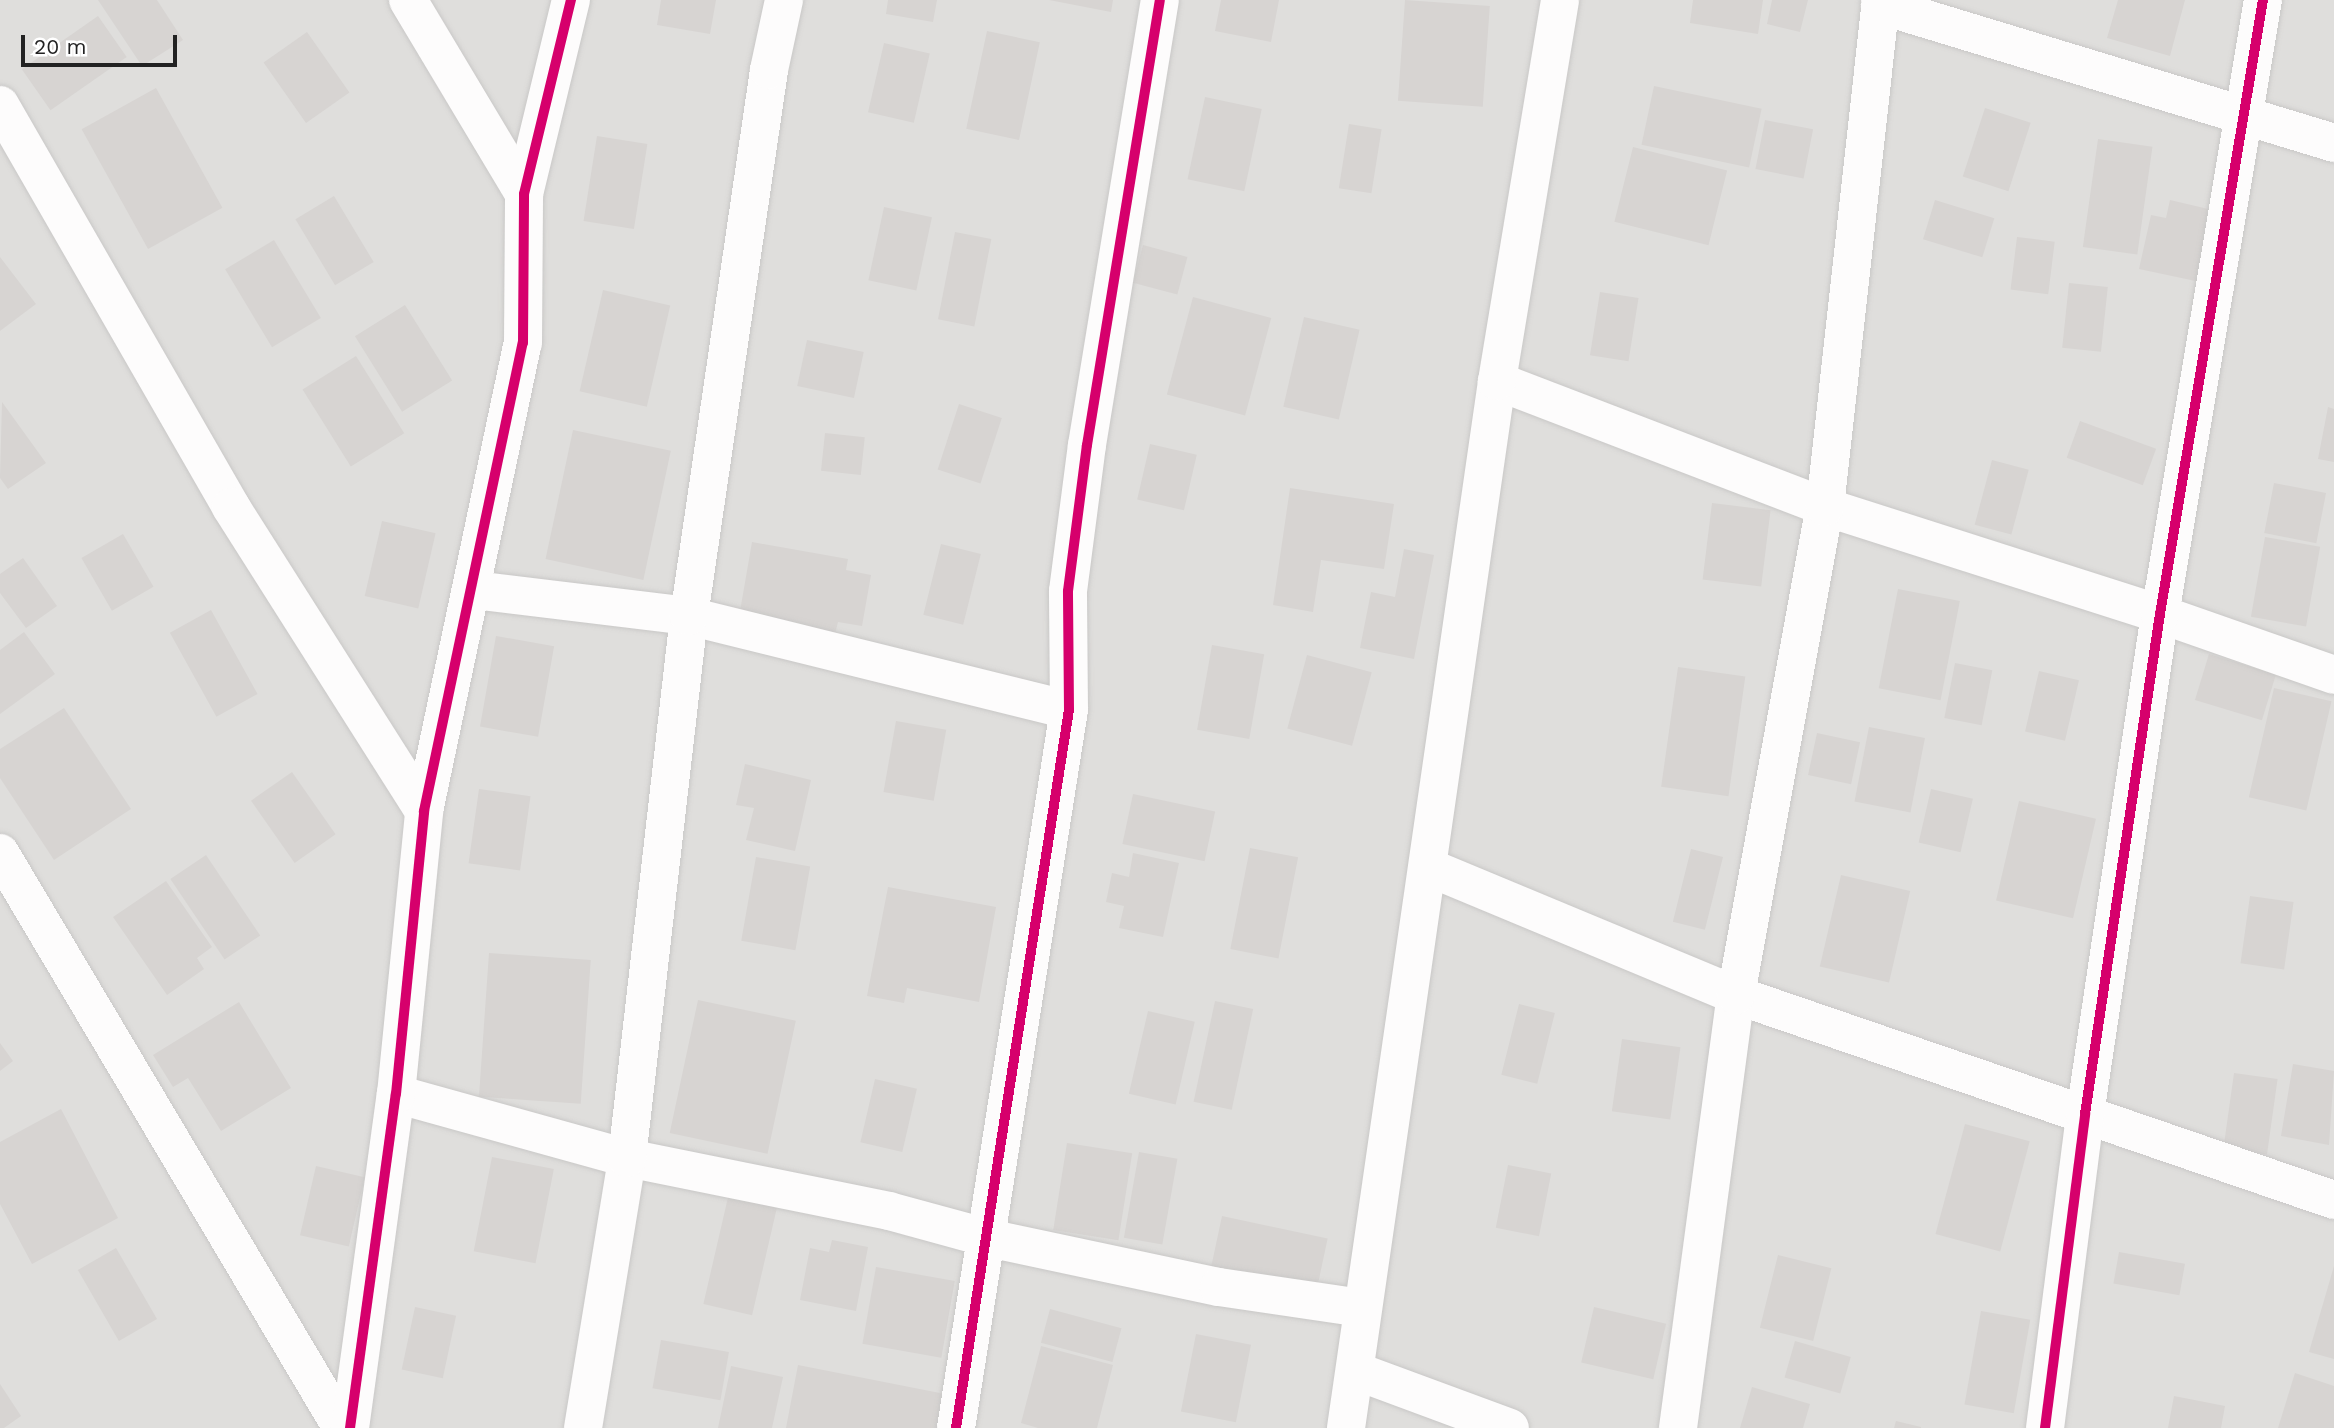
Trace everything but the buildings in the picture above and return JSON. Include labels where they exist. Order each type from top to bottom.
[{"type":"street","points":[[408,0],[524,194]]},
{"type":"street","points":[[350,1428],[396,1094],[424,811],[473,590],[523,343],[524,194],[570,0]]},
{"type":"street","points":[[583,1428],[626,1158],[688,616],[769,70],[784,0]]},
{"type":"street","points":[[956,1428],[1069,710],[1068,591],[1085,458],[1160,0]]},
{"type":"street","points":[[1346,1428],[1356,1371],[1361,1308],[1428,867],[1497,381],[1560,0]]},
{"type":"street","points":[[2045,1428],[2085,1114],[2160,614],[2263,0]]},
{"type":"street","points":[[1678,1428],[1736,995],[1825,507],[1880,3],[2334,143]]},
{"type":"street","points":[[0,105],[231,507],[424,811]]},
{"type":"street","points":[[1497,381],[1825,507],[2160,614],[2334,675]]},
{"type":"street","points":[[473,590],[688,616],[1069,710]]},
{"type":"street","points":[[0,853],[342,1428]]},
{"type":"street","points":[[1428,867],[1736,995],[2334,1200]]},
{"type":"street","points":[[396,1094],[626,1158],[889,1211],[988,1238],[1219,1287],[1361,1308]]},
{"type":"street","points":[[1356,1371],[1510,1428]]},
{"type":"shaded area","points":[[0,0],[2334,0],[2334,1428],[0,1428]]},
{"type":"cycle path","points":[[350,1428],[396,1094],[424,811],[523,343],[524,194],[571,0]]},
{"type":"cycle path","points":[[956,1428],[1069,710],[1068,591],[1087,445],[1160,0]]},
{"type":"cycle path","points":[[2045,1428],[2085,1114],[2160,614],[2263,0]]}]
